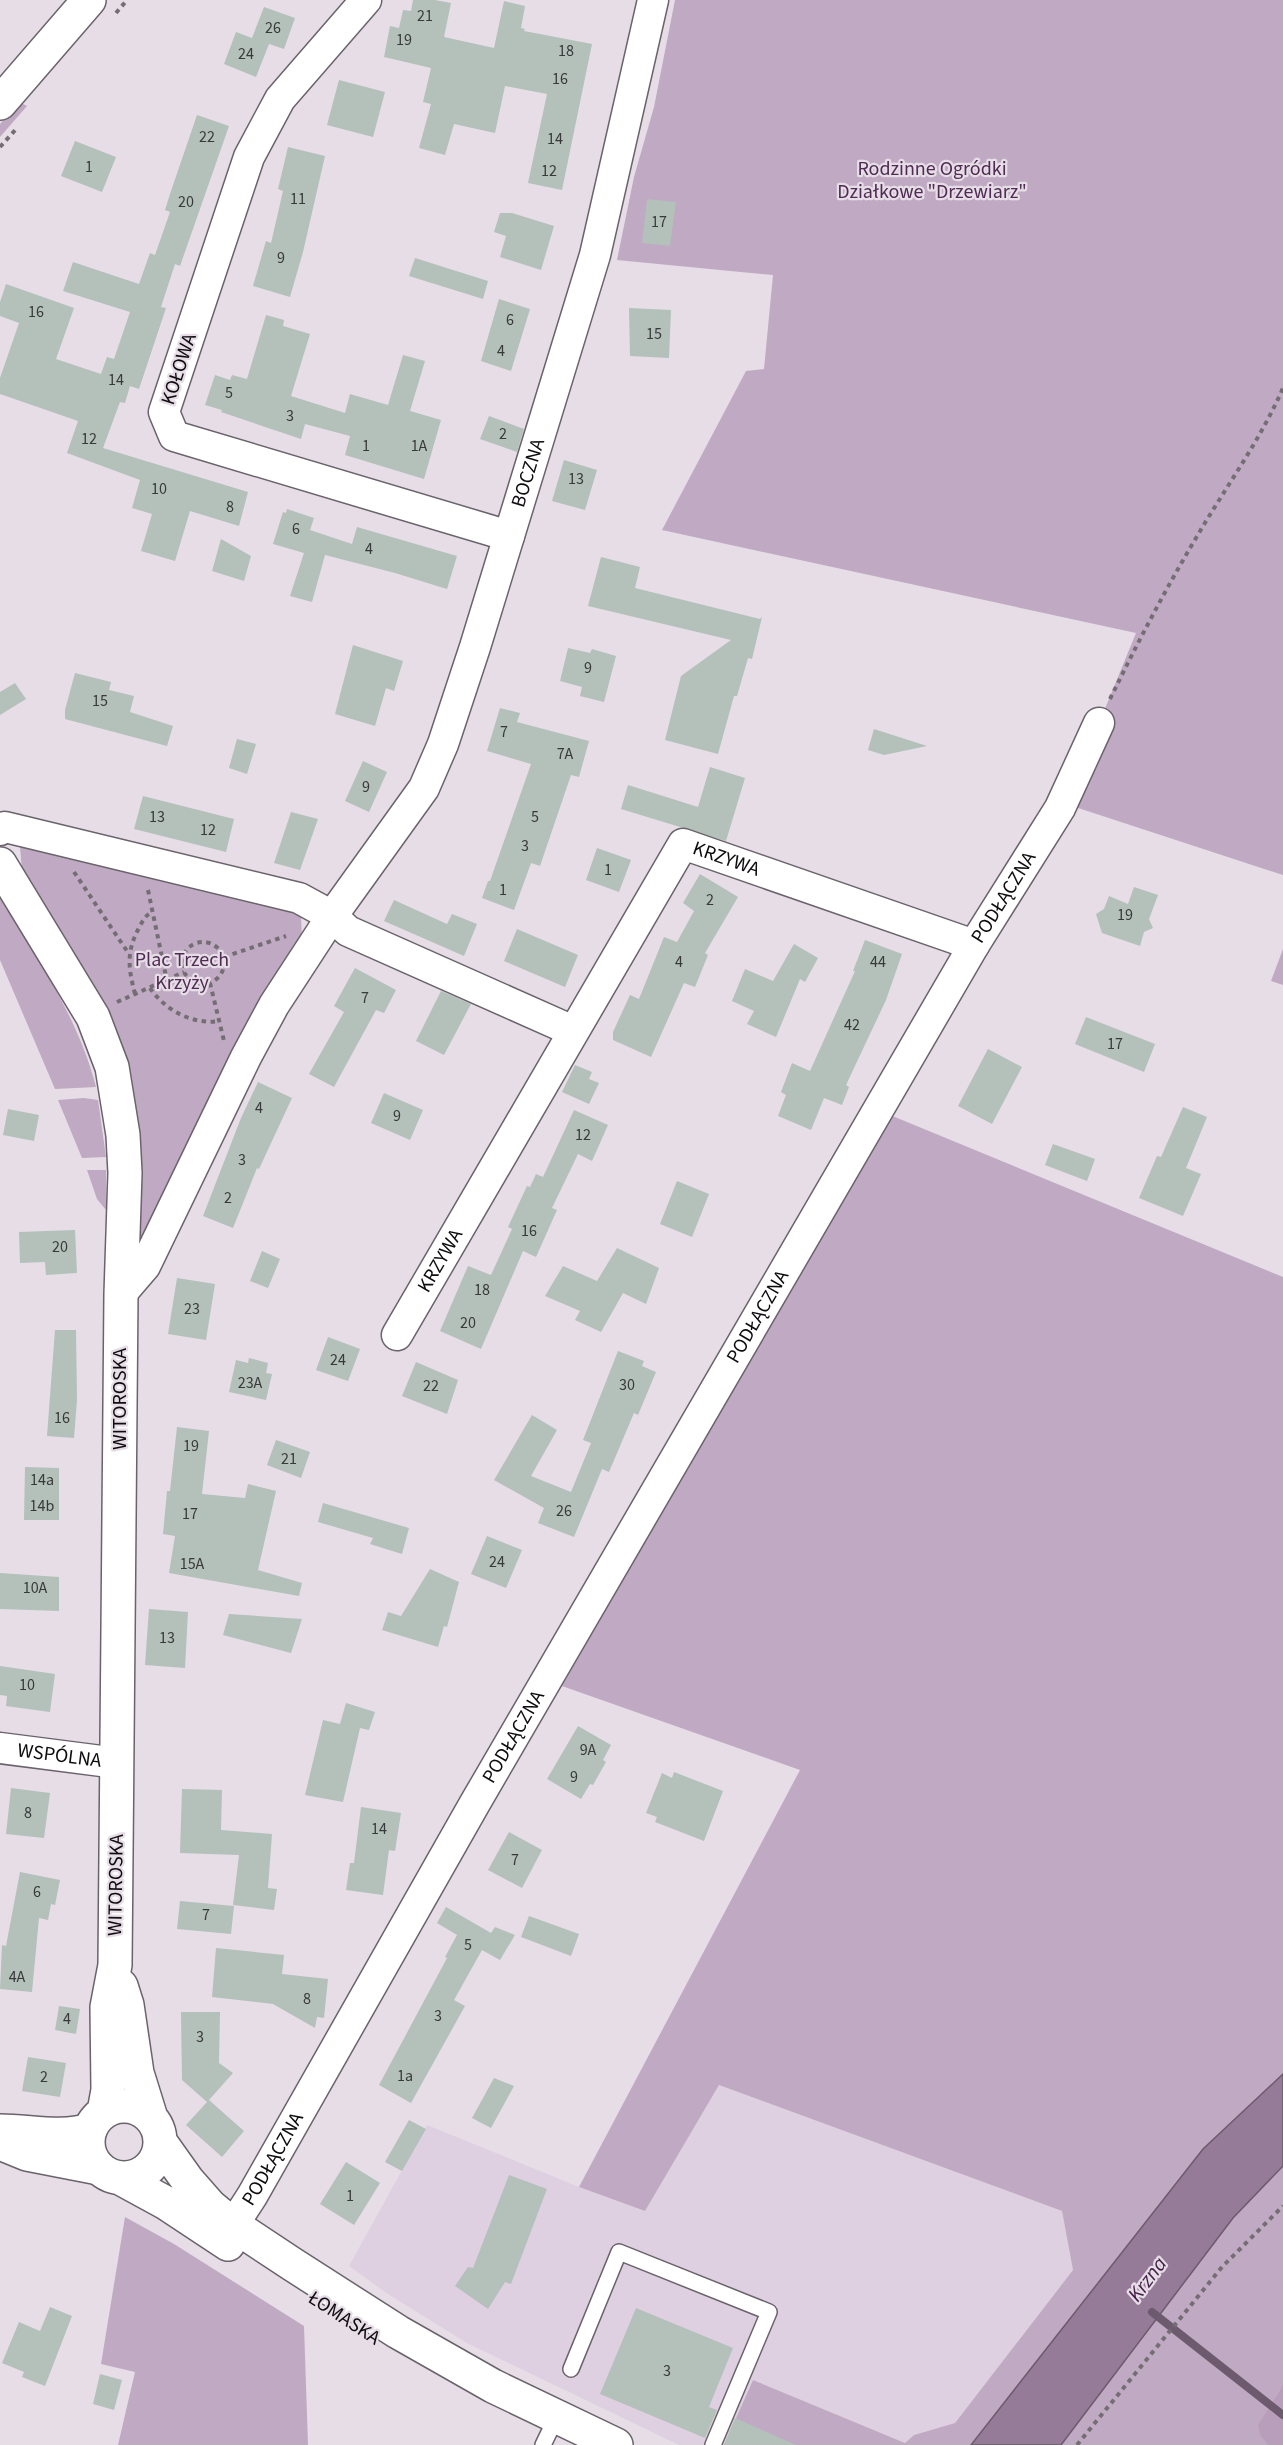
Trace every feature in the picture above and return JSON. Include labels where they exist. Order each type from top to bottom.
[{"type":"main road","points":[[2,97],[89,0]]},
{"type":"main road","name":"WITOROSKA","points":[[0,864],[93,1017],[112,1067],[123,1136],[125,1173],[121,1294],[115,1965],[107,2007],[108,2090],[88,2147],[90,2155],[110,2174]]},
{"type":"main road","name":"WITOROSKA","points":[[115,1965],[127,2005],[137,2073],[156,2130],[188,2181],[210,2206],[228,2233]]},
{"type":"main road","points":[[0,2131],[74,2135],[125,2106],[139,2109],[156,2130],[159,2152],[149,2169],[140,2175],[110,2174]]},
{"type":"main road","name":"ŁOMASKA","points":[[0,2143],[27,2154],[110,2174],[228,2233],[494,2386],[555,2435],[616,2445]]},
{"type":"street","name":"KOŁOWA","points":[[366,0],[280,99],[249,157],[164,412],[174,436],[509,536]]},
{"type":"street","name":"BOCZNA","points":[[332,916],[424,788],[447,734],[595,255],[653,0]]},
{"type":"street","name":"PODŁĄCZNA","points":[[228,2233],[252,2196],[469,1814],[974,945],[1060,808],[1099,723]]},
{"type":"street","points":[[0,830],[5,827],[299,898],[332,916],[348,932],[573,1031]]},
{"type":"street","name":"KRZYWA","points":[[397,1335],[683,844],[974,945]]},
{"type":"street","points":[[121,1294],[145,1266],[242,1064],[274,1005],[332,916]]},
{"type":"street","name":"WSPÓLNA","points":[[0,1748],[117,1763]]},
{"type":"lane","points":[[571,2369],[619,2252],[769,2312],[713,2445]]},
{"type":"path","points":[[1099,723],[1149,618],[1239,470],[1274,409],[1283,388]]},
{"type":"path","points":[[151,863],[146,882],[166,981]]},
{"type":"path","points":[[69,864],[129,954],[135,994]]},
{"type":"path","points":[[129,954],[136,933],[152,912]]},
{"type":"path","points":[[200,943],[214,945],[224,957],[224,970],[216,980],[210,983],[195,983],[184,972],[183,957],[187,950],[200,943]]},
{"type":"path","points":[[108,1006],[184,972]]},
{"type":"path","points":[[210,983],[228,1056],[242,1064]]},
{"type":"path","points":[[150,987],[167,1006],[188,1018],[202,1022],[219,1021]]},
{"type":"path","points":[[1077,2445],[1222,2267],[1283,2206]]},
{"type":"shaded area","points":[[719,2085],[1062,2211],[1073,2270],[955,2423],[914,2435],[905,2443],[753,2380],[724,2445],[679,2445],[467,2343],[388,2294],[349,2266],[427,2125],[579,2187],[645,2211]]},
{"type":"shaded area","points":[[1283,2383],[1283,2445],[1268,2445],[1260,2435],[1258,2425]]},
{"type":"green space","name":"Rodzinne Ogródki Działkowe \"Drzewiarz\"","points":[[675,0],[1283,0],[1283,875],[1066,804],[1136,633],[662,530],[746,371],[764,369],[773,275],[617,260],[634,177],[654,107]]},
{"type":"green space","points":[[19,102],[27,106],[0,137],[0,124]]},
{"type":"green space","name":"Plac Trzech Krzyży","points":[[22,844],[284,905],[301,915],[302,940],[146,1236],[142,1238],[139,1234],[99,999],[85,971],[22,870],[20,847]]},
{"type":"green space","points":[[0,897],[42,965],[67,1012],[79,1036],[96,1087],[55,1089],[0,960]]},
{"type":"green space","points":[[1283,949],[1283,985],[1271,981]]},
{"type":"green space","points":[[84,1098],[98,1100],[106,1157],[82,1158],[58,1100]]},
{"type":"green space","points":[[890,1115],[1283,1277],[1283,2074],[1203,2149],[971,2445],[724,2445],[753,2380],[905,2443],[914,2435],[955,2423],[1073,2270],[1062,2211],[719,2085],[645,2211],[579,2187],[800,1770],[562,1686]]},
{"type":"green space","points":[[87,1170],[106,1170],[106,1210],[97,1199]]},
{"type":"green space","points":[[1283,2166],[1283,2445],[1061,2445],[1233,2218]]},
{"type":"green space","points":[[125,2217],[174,2244],[304,2326],[308,2445],[118,2445],[135,2372],[101,2364]]},
{"type":"water","name":"Krzna","points":[[1283,2074],[1283,2166],[1233,2218],[1061,2445],[971,2445],[1203,2149]]},
{"type":"building","points":[[413,0],[451,3],[444,37],[494,48],[504,1],[525,6],[521,28],[525,29],[524,31],[592,44],[562,190],[528,183],[547,94],[505,86],[495,133],[454,124],[445,155],[419,148],[431,104],[423,102],[431,68],[384,57],[390,26],[399,28],[403,10],[411,11]]},
{"type":"building","points":[[264,7],[295,18],[284,49],[269,44],[256,77],[224,64],[236,32],[252,38]]},
{"type":"building","points":[[339,80],[385,92],[373,137],[327,125]]},
{"type":"building","points":[[197,115],[229,126],[180,266],[175,264],[161,307],[166,308],[139,389],[130,386],[125,403],[120,402],[103,448],[248,492],[239,526],[190,511],[175,561],[141,551],[152,514],[132,508],[140,480],[67,453],[78,421],[0,394],[0,378],[19,323],[0,316],[0,302],[6,284],[74,308],[56,359],[101,374],[107,357],[114,359],[130,312],[63,291],[73,262],[139,284],[150,253],[155,255],[170,212],[165,210]]},
{"type":"building","points":[[75,141],[116,157],[102,192],[61,176]]},
{"type":"building","points":[[288,147],[325,156],[290,297],[253,286],[266,241],[271,243],[283,191],[278,189]]},
{"type":"building","points":[[647,199],[676,202],[670,246],[642,243]]},
{"type":"building","points":[[500,213],[512,213],[554,226],[541,270],[500,257],[506,236],[494,232]]},
{"type":"building","points":[[415,258],[488,281],[483,299],[409,276]]},
{"type":"building","points":[[499,299],[530,309],[511,371],[481,361]]},
{"type":"building","points":[[629,308],[671,310],[669,358],[630,356]]},
{"type":"building","points":[[266,315],[284,320],[283,326],[310,334],[291,396],[345,413],[350,394],[388,405],[403,355],[425,361],[410,411],[441,420],[424,479],[345,455],[350,436],[305,424],[301,439],[205,405],[215,375],[230,380],[232,375],[247,379]]},
{"type":"building","points":[[489,416],[524,429],[517,452],[480,439]]},
{"type":"building","points":[[564,460],[597,470],[585,510],[552,501]]},
{"type":"building","points":[[287,509],[314,518],[310,530],[352,544],[357,527],[457,556],[447,589],[325,555],[312,602],[290,596],[304,553],[273,544],[283,512],[286,513]]},
{"type":"building","points":[[221,539],[251,556],[244,581],[212,571]]},
{"type":"building","points":[[601,557],[640,567],[635,588],[760,619],[762,617],[752,659],[748,658],[737,696],[734,696],[718,754],[665,740],[681,676],[731,640],[588,606]]},
{"type":"building","points":[[353,645],[403,661],[394,691],[386,688],[375,726],[335,714]]},
{"type":"building","points":[[568,648],[590,653],[592,649],[616,656],[604,702],[580,696],[582,687],[560,681]]},
{"type":"building","points":[[75,673],[111,682],[109,690],[134,696],[130,712],[173,726],[167,746],[65,719],[65,710]]},
{"type":"building","points":[[15,683],[26,699],[0,715],[0,692]]},
{"type":"building","points":[[500,708],[520,713],[517,722],[589,741],[579,777],[571,775],[540,866],[531,863],[514,910],[482,898],[531,764],[487,751]]},
{"type":"building","points":[[874,729],[927,746],[884,755],[868,750]]},
{"type":"building","points":[[237,739],[256,744],[247,774],[229,768]]},
{"type":"building","points":[[363,761],[387,772],[369,812],[345,801]]},
{"type":"building","points":[[710,767],[745,778],[726,841],[621,809],[628,785],[698,807]]},
{"type":"building","points":[[143,796],[234,819],[226,852],[134,829]]},
{"type":"building","points":[[291,812],[318,819],[300,870],[274,863]]},
{"type":"building","points":[[597,848],[631,860],[619,892],[586,880]]},
{"type":"building","points":[[700,874],[738,897],[705,953],[708,955],[695,987],[684,983],[651,1057],[613,1040],[613,1032],[630,995],[639,999],[664,937],[677,942],[694,911],[683,903]]},
{"type":"building","points":[[1134,887],[1158,895],[1149,919],[1153,928],[1144,932],[1140,946],[1102,933],[1096,914],[1104,909],[1109,896],[1128,904]]},
{"type":"building","points":[[394,900],[447,924],[452,914],[477,924],[464,956],[384,921]]},
{"type":"building","points":[[517,929],[578,955],[565,987],[504,961]]},
{"type":"building","points":[[865,940],[902,954],[886,1000],[846,1085],[849,1087],[842,1105],[824,1098],[811,1130],[778,1116],[786,1095],[781,1092],[792,1063],[810,1071],[855,971],[853,971]]},
{"type":"building","points":[[794,944],[818,958],[805,982],[800,979],[776,1037],[747,1024],[754,1011],[732,1001],[745,969],[773,981]]},
{"type":"building","points":[[355,968],[396,990],[384,1013],[376,1010],[334,1087],[309,1074],[344,1012],[334,1006]]},
{"type":"building","points":[[441,991],[471,1004],[444,1055],[416,1041]]},
{"type":"building","points":[[1086,1017],[1155,1044],[1144,1072],[1075,1044]]},
{"type":"building","points":[[988,1049],[1022,1067],[992,1124],[958,1106]]},
{"type":"building","points":[[575,1065],[592,1072],[589,1079],[599,1083],[589,1104],[562,1092]]},
{"type":"building","points":[[258,1082],[292,1098],[259,1169],[257,1168],[233,1228],[203,1216],[241,1118]]},
{"type":"building","points":[[384,1093],[423,1110],[410,1140],[371,1123]]},
{"type":"building","points":[[1183,1107],[1207,1117],[1186,1168],[1201,1174],[1183,1216],[1139,1198],[1157,1156],[1161,1157]]},
{"type":"building","points":[[8,1109],[39,1115],[34,1141],[3,1135]]},
{"type":"building","points":[[574,1110],[608,1125],[592,1161],[578,1154],[552,1208],[557,1210],[536,1257],[523,1251],[481,1349],[440,1331],[468,1266],[491,1275],[512,1229],[508,1227],[527,1186],[530,1187],[536,1174],[543,1177]]},
{"type":"building","points":[[1053,1144],[1095,1159],[1087,1181],[1045,1165]]},
{"type":"building","points":[[677,1181],[709,1194],[692,1237],[660,1224]]},
{"type":"building","points":[[75,1230],[77,1273],[46,1275],[45,1262],[20,1263],[19,1232]]},
{"type":"building","points":[[617,1248],[659,1268],[646,1304],[623,1293],[601,1332],[575,1320],[580,1311],[545,1296],[563,1266],[597,1281]]},
{"type":"building","points":[[262,1251],[280,1259],[268,1288],[250,1281]]},
{"type":"building","points":[[177,1278],[215,1284],[206,1340],[168,1334]]},
{"type":"building","points":[[55,1330],[76,1330],[77,1400],[74,1438],[47,1436]]},
{"type":"building","points":[[328,1337],[360,1349],[348,1381],[316,1370]]},
{"type":"building","points":[[618,1351],[644,1361],[642,1366],[656,1372],[638,1415],[634,1413],[609,1472],[602,1469],[574,1537],[538,1523],[544,1508],[494,1480],[532,1415],[557,1430],[531,1476],[571,1492],[591,1443],[583,1440]]},
{"type":"building","points":[[249,1358],[268,1363],[266,1373],[272,1374],[266,1400],[229,1392],[236,1360],[248,1363]]},
{"type":"building","points":[[416,1362],[458,1380],[447,1414],[402,1396]]},
{"type":"building","points":[[177,1427],[209,1431],[202,1494],[245,1498],[248,1484],[276,1491],[258,1570],[302,1583],[299,1596],[169,1573],[175,1536],[163,1534]]},
{"type":"building","points":[[276,1440],[310,1452],[301,1478],[267,1465]]},
{"type":"building","points":[[25,1467],[59,1468],[59,1520],[24,1520]]},
{"type":"building","points":[[323,1503],[409,1528],[402,1554],[370,1544],[373,1538],[318,1522]]},
{"type":"building","points":[[487,1536],[522,1550],[506,1588],[471,1574]]},
{"type":"building","points":[[430,1569],[459,1582],[447,1627],[444,1626],[438,1647],[382,1630],[388,1612],[401,1616]]},
{"type":"building","points":[[0,1573],[59,1577],[59,1611],[0,1609]]},
{"type":"building","points":[[149,1609],[188,1612],[185,1668],[145,1665]]},
{"type":"building","points":[[229,1614],[302,1619],[291,1653],[223,1635]]},
{"type":"building","points":[[0,1666],[55,1674],[50,1712],[6,1706],[7,1696],[0,1695]]},
{"type":"building","points":[[346,1703],[375,1712],[369,1730],[360,1728],[343,1802],[305,1795],[323,1720],[340,1724]]},
{"type":"building","points":[[578,1726],[611,1745],[603,1760],[606,1762],[593,1785],[590,1784],[581,1799],[547,1779]]},
{"type":"building","points":[[674,1772],[723,1791],[704,1841],[655,1822],[657,1817],[646,1813],[662,1773],[672,1778]]},
{"type":"building","points":[[11,1788],[50,1793],[44,1838],[6,1834]]},
{"type":"building","points":[[182,1789],[222,1790],[221,1830],[272,1834],[268,1888],[277,1889],[274,1910],[233,1905],[239,1855],[180,1853]]},
{"type":"building","points":[[361,1807],[401,1813],[395,1851],[389,1850],[383,1895],[346,1890],[350,1863],[354,1863]]},
{"type":"building","points":[[509,1832],[542,1850],[522,1888],[488,1870]]},
{"type":"building","points":[[20,1872],[60,1880],[55,1905],[51,1904],[48,1920],[39,1918],[32,1992],[0,1989],[2,1945],[6,1946]]},
{"type":"building","points":[[180,1901],[234,1906],[231,1934],[177,1929]]},
{"type":"building","points":[[446,1907],[491,1933],[495,1927],[515,1935],[500,1960],[482,1950],[454,2000],[465,2006],[411,2103],[379,2085],[457,1935],[437,1923]]},
{"type":"building","points":[[529,1916],[579,1934],[571,1956],[521,1937]]},
{"type":"building","points":[[216,1948],[284,1955],[282,1974],[328,1979],[324,2018],[317,2017],[315,2028],[273,2004],[212,1997]]},
{"type":"building","points":[[59,2006],[80,2009],[76,2034],[55,2030]]},
{"type":"building","points":[[181,2012],[220,2012],[219,2063],[233,2073],[209,2100],[244,2131],[222,2157],[186,2125],[207,2102],[182,2080]]},
{"type":"building","points":[[28,2057],[66,2063],[60,2097],[22,2091]]},
{"type":"building","points":[[494,2078],[514,2086],[491,2128],[472,2118]]},
{"type":"building","points":[[409,2120],[426,2129],[402,2171],[385,2162]]},
{"type":"building","points":[[346,2162],[380,2183],[354,2225],[320,2204]]},
{"type":"building","points":[[509,2175],[547,2189],[511,2284],[505,2282],[488,2309],[455,2286],[468,2267],[473,2268]]},
{"type":"building","points":[[50,2307],[72,2316],[45,2386],[22,2377],[24,2372],[2,2363],[19,2322],[40,2331]]},
{"type":"building","points":[[636,2308],[733,2348],[709,2407],[717,2410],[705,2438],[600,2394]]},
{"type":"building","points":[[100,2374],[122,2380],[114,2410],[93,2404]]},
{"type":"building","points":[[735,2418],[796,2445],[724,2445]]},
{"type":"waterway","points":[[1152,2312],[1283,2415]]}]
